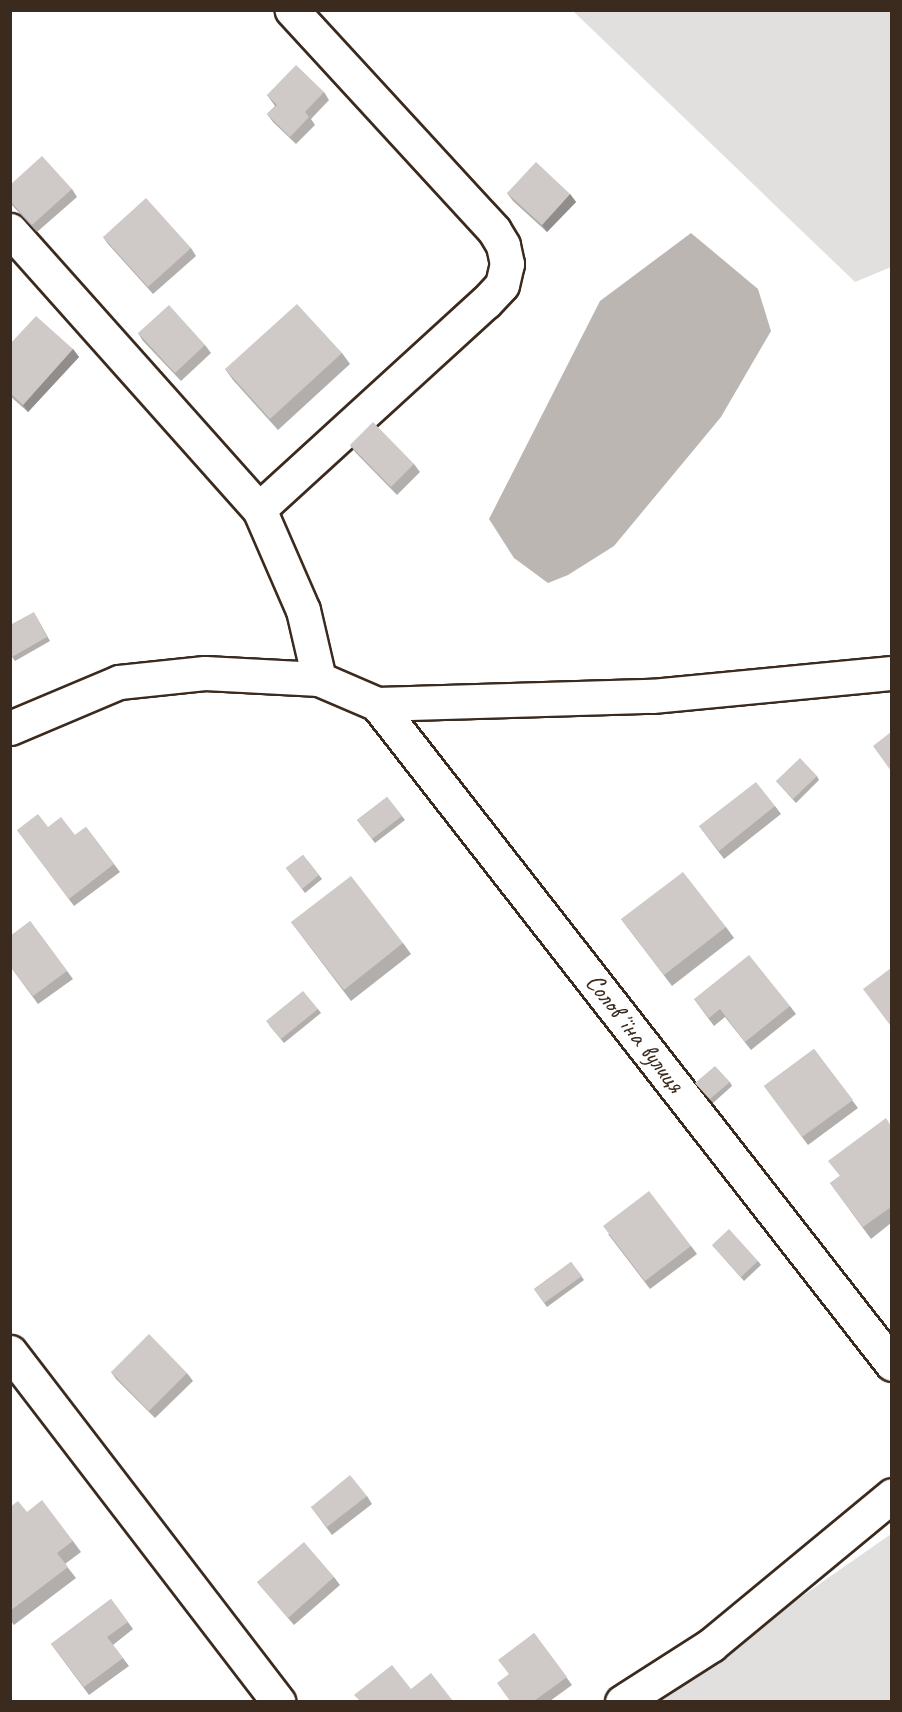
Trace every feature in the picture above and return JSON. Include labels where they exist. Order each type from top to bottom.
[{"type":"street","points":[[259,509],[486,302],[502,285],[507,264],[503,245],[494,230],[292,10]]},
{"type":"street","points":[[10,230],[259,509],[303,610],[319,680]]},
{"type":"street","points":[[12,722],[119,682],[205,673],[319,680],[377,704],[652,696],[891,673]]},
{"type":"street","name":"Соловʼїна вулиця","points":[[377,704],[891,1364]]},
{"type":"street","points":[[10,1352],[279,1701]]},
{"type":"street","points":[[622,1701],[711,1646],[891,1495]]},
{"type":"shaded area","points":[[573,11],[891,11],[891,267],[855,282]]},
{"type":"shaded area","points":[[691,233],[758,289],[771,331],[721,417],[614,546],[568,575],[548,583],[514,558],[489,519],[600,301]]},
{"type":"shaded area","points":[[891,1534],[891,1701],[652,1701]]},
{"type":"building","points":[[296,65],[324,92],[305,112],[309,117],[290,137],[267,114],[277,105],[267,95]]},
{"type":"building","points":[[42,156],[72,189],[32,225],[10,201],[10,185]]},
{"type":"building","points":[[536,162],[570,194],[542,225],[507,193]]},
{"type":"building","points":[[146,198],[191,248],[148,287],[103,237]]},
{"type":"building","points":[[297,304],[342,353],[270,419],[225,369]]},
{"type":"building","points":[[169,305],[205,345],[175,373],[138,333]]},
{"type":"building","points":[[36,316],[73,349],[23,405],[10,393],[10,344]]},
{"type":"building","points":[[373,422],[414,464],[391,487],[350,445]]},
{"type":"building","points":[[34,612],[47,637],[12,657],[10,654],[10,625]]},
{"type":"building","points":[[891,732],[891,771],[873,746]]},
{"type":"building","points":[[800,758],[817,776],[793,799],[776,781]]},
{"type":"building","points":[[756,782],[775,806],[719,851],[699,826]]},
{"type":"building","points":[[387,797],[402,816],[372,839],[357,820]]},
{"type":"building","points":[[38,814],[48,827],[61,817],[75,835],[86,827],[114,864],[69,899],[17,830]]},
{"type":"building","points":[[303,855],[319,875],[302,889],[286,868]]},
{"type":"building","points":[[683,872],[726,927],[664,975],[621,919]]},
{"type":"building","points":[[351,876],[403,943],[344,990],[291,922]]},
{"type":"building","points":[[30,921],[67,971],[33,996],[10,966],[10,936]]},
{"type":"building","points":[[749,955],[790,1006],[745,1042],[720,1009],[709,1018],[694,999]]},
{"type":"building","points":[[891,968],[891,1024],[890,1025],[863,989]]},
{"type":"building","points":[[303,991],[318,1009],[281,1039],[266,1021]]},
{"type":"building","points":[[814,1049],[853,1100],[802,1137],[764,1086]]},
{"type":"building","points":[[715,1066],[730,1082],[710,1099],[695,1083]]},
{"type":"building","points":[[886,1118],[891,1126],[891,1207],[863,1227],[830,1183],[840,1176],[828,1161]]},
{"type":"building","points":[[649,1191],[691,1246],[645,1281],[603,1226]]},
{"type":"building","points":[[729,1229],[758,1261],[741,1277],[712,1245]]},
{"type":"building","points":[[571,1262],[582,1276],[544,1303],[534,1289]]},
{"type":"building","points":[[149,1334],[187,1373],[149,1411],[111,1372]]},
{"type":"building","points":[[350,1475],[367,1496],[327,1527],[311,1507]]},
{"type":"building","points":[[42,1500],[73,1541],[57,1553],[68,1567],[10,1611],[10,1507],[18,1501],[27,1512]]},
{"type":"building","points":[[304,1542],[334,1577],[288,1618],[257,1582]]},
{"type":"building","points":[[111,1599],[128,1622],[107,1637],[123,1658],[84,1687],[51,1644]]},
{"type":"building","points":[[534,1633],[567,1677],[534,1701],[510,1701],[497,1683],[509,1674],[498,1660]]},
{"type":"building","points":[[392,1665],[411,1689],[431,1673],[453,1701],[360,1701],[354,1695]]}]
